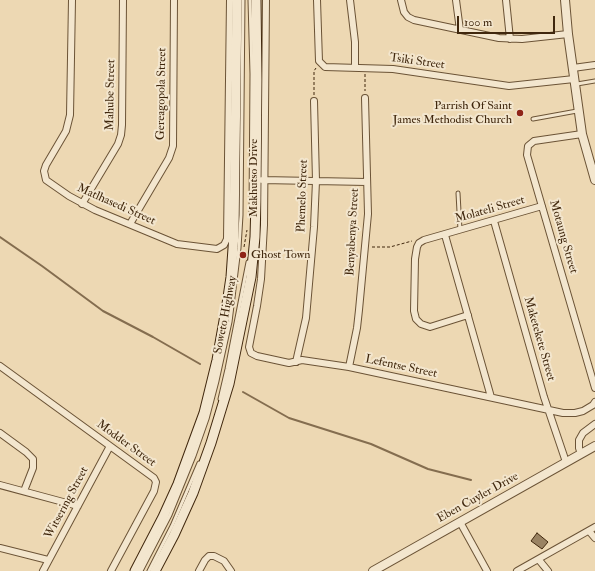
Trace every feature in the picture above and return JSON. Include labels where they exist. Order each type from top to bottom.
[{"type":"main road","name":"Soweto Highway","points":[[135,571],[175,491],[204,413],[217,360],[231,277],[234,234],[238,0]]},
{"type":"main road","name":"Soweto Highway","points":[[155,571],[174,535],[193,493],[211,443],[229,384],[251,277],[260,180],[256,0]]},
{"type":"street","name":"Matlhasedi Street","points":[[72,0],[69,122],[63,137],[46,165],[44,171],[46,180],[82,204],[181,245],[215,249],[222,248],[227,239],[230,0]]},
{"type":"street","name":"Mahube Street","points":[[82,204],[118,144],[121,135],[123,0]]},
{"type":"street","name":"Gereagopola Street","points":[[130,224],[169,158],[173,146],[174,0]]},
{"type":"street","name":"Makhutso Drive","points":[[251,354],[249,347],[257,306],[264,225],[260,180],[266,0]]},
{"type":"street","points":[[317,0],[320,62]]},
{"type":"street","points":[[350,0],[355,42],[356,68]]},
{"type":"street","points":[[401,0],[404,12],[408,17],[414,20],[460,30],[510,39],[568,34]]},
{"type":"street","points":[[456,0],[460,30]]},
{"type":"street","points":[[506,0],[510,39]]},
{"type":"street","points":[[565,0],[568,34],[582,134],[595,180]]},
{"type":"street","name":"Tsiki Street","points":[[320,62],[325,67],[406,71],[509,86],[575,82]]},
{"type":"street","points":[[573,68],[595,64]]},
{"type":"street","name":"Benyabenya Street","points":[[349,367],[357,328],[368,214],[365,98]]},
{"type":"street","name":"Phemelo Street","points":[[296,362],[306,318],[316,181],[314,101]]},
{"type":"street","name":"Motaung Street","points":[[582,134],[534,141],[528,146],[528,158],[595,388]]},
{"type":"street","points":[[260,180],[367,182]]},
{"type":"street","name":"Molateli Street","points":[[419,243],[424,240],[542,206]]},
{"type":"street","name":"Maketekete Street","points":[[494,221],[547,409],[566,462]]},
{"type":"street","name":"Molateli Street","points":[[445,235],[491,397]]},
{"type":"street","points":[[419,243],[415,259],[414,311],[416,319],[421,324],[430,327],[468,315]]},
{"type":"street","name":"Lefentse Street","points":[[251,354],[291,363],[302,360],[349,367],[547,409]]},
{"type":"street","name":"Modder Street","points":[[0,366],[154,478],[156,482],[154,491],[111,571]]},
{"type":"street","points":[[547,409],[563,413],[575,413],[594,405],[595,402]]},
{"type":"street","points":[[581,454],[579,440],[583,433],[595,424]]},
{"type":"street","points":[[0,433],[33,459],[33,468],[24,491]]},
{"type":"street","name":"Witsering Street","points":[[42,571],[110,446]]},
{"type":"street","name":"Eben Cuyler Drive","points":[[373,571],[595,446]]},
{"type":"street","points":[[0,485],[78,506]]},
{"type":"street","points":[[460,522],[487,571]]},
{"type":"street","points":[[517,571],[592,529],[595,538]]},
{"type":"street","points":[[0,548],[48,560]]},
{"type":"street","points":[[199,571],[208,556],[214,556],[224,561],[231,571]]},
{"type":"street","points":[[539,560],[548,571]]},
{"type":"lane","name":"Soweto Highway","points":[[141,571],[170,514],[207,420],[230,322],[239,248],[241,215],[243,0]]},
{"type":"lane","points":[[250,0],[252,74],[251,232]]},
{"type":"lane","points":[[575,82],[595,81]]},
{"type":"lane","points":[[533,119],[579,111]]},
{"type":"lane","points":[[458,193],[460,230]]},
{"type":"lane","name":"Soweto Highway","points":[[149,571],[184,501],[216,414],[235,333],[248,262],[250,240]]},
{"type":"path","points":[[314,101],[314,71],[320,62]]},
{"type":"path","points":[[364,68],[365,98]]},
{"type":"path","points":[[365,247],[390,247],[415,240],[419,243]]},
{"type":"building","points":[[537,533],[548,542],[542,549],[531,541]]},
{"type":"waterway","points":[[0,237],[103,311],[200,364]]},
{"type":"waterway","points":[[243,392],[289,418],[371,444],[428,469],[471,480]]},
{"type":"place","name":"Parrish Of Saint James Methodist Church","points":[[520,113]]},
{"type":"place","name":"Ghost Town","points":[[243,255]]}]
